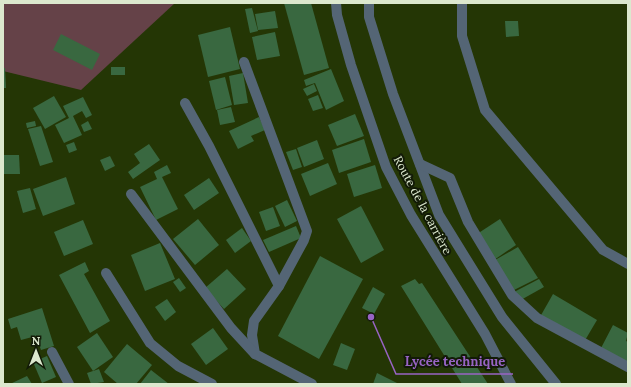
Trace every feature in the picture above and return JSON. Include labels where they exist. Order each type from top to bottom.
[{"type":"street","name":"Route de la carrière","points":[[336,3],[337,15],[351,65],[386,167],[411,215],[485,334],[511,384]]},
{"type":"street","points":[[369,3],[369,17],[393,94],[439,214],[502,317],[556,384]]},
{"type":"street","points":[[462,3],[462,36],[485,110],[603,250],[628,264]]},
{"type":"street","points":[[244,62],[307,232],[279,286],[254,321],[252,335],[255,354]]},
{"type":"street","points":[[186,103],[279,286]]},
{"type":"street","points":[[420,164],[450,178],[468,222],[512,295],[537,318],[628,367]]},
{"type":"street","points":[[131,194],[231,328],[255,354],[312,384]]},
{"type":"street","points":[[106,273],[150,342],[178,366],[212,384]]},
{"type":"street","points":[[52,352],[69,384]]},
{"type":"shaded area","points":[[3,3],[175,3],[81,90],[3,71]]},
{"type":"building","points":[[284,3],[311,3],[329,68],[304,75]]},
{"type":"building","points":[[252,8],[258,31],[250,33],[245,9]]},
{"type":"building","points":[[275,11],[278,28],[258,30],[255,14]]},
{"type":"building","points":[[505,21],[518,21],[519,36],[506,37]]},
{"type":"building","points":[[230,27],[240,69],[208,77],[198,35]]},
{"type":"building","points":[[275,32],[280,56],[257,60],[252,37]]},
{"type":"building","points":[[61,34],[100,54],[92,70],[53,50]]},
{"type":"building","points":[[111,67],[125,67],[125,75],[111,75]]},
{"type":"building","points":[[3,68],[5,68],[6,88],[3,88]]},
{"type":"building","points":[[331,69],[344,101],[326,110],[315,83],[306,86],[304,80]]},
{"type":"building","points":[[243,73],[248,103],[234,105],[229,76]]},
{"type":"building","points":[[225,77],[232,105],[216,110],[209,81]]},
{"type":"building","points":[[314,84],[317,91],[307,96],[303,89]]},
{"type":"building","points":[[318,95],[323,108],[313,111],[308,99]]},
{"type":"building","points":[[54,96],[66,117],[45,129],[33,108]]},
{"type":"building","points":[[83,97],[92,115],[86,118],[82,111],[73,116],[82,135],[64,143],[55,125],[69,118],[63,106]]},
{"type":"building","points":[[231,107],[235,122],[220,125],[217,110]]},
{"type":"building","points":[[355,114],[364,136],[337,146],[328,125]]},
{"type":"building","points":[[259,117],[265,130],[251,136],[254,141],[238,149],[229,131]]},
{"type":"building","points":[[35,121],[36,126],[27,128],[26,123]]},
{"type":"building","points":[[88,121],[92,129],[84,132],[81,125]]},
{"type":"building","points":[[41,126],[53,162],[40,166],[28,129]]},
{"type":"building","points":[[364,139],[371,162],[339,173],[332,150]]},
{"type":"building","points":[[317,140],[324,159],[304,167],[297,148]]},
{"type":"building","points":[[74,142],[77,150],[69,153],[66,145]]},
{"type":"building","points":[[149,144],[160,160],[133,179],[128,172],[140,163],[134,154]]},
{"type":"building","points":[[296,149],[302,167],[293,170],[286,152]]},
{"type":"building","points":[[3,155],[19,155],[20,174],[3,174]]},
{"type":"building","points":[[110,156],[115,166],[105,171],[100,160]]},
{"type":"building","points":[[328,163],[337,184],[310,196],[301,174]]},
{"type":"building","points":[[167,165],[171,173],[162,177],[178,209],[156,220],[140,187],[157,179],[154,172]]},
{"type":"building","points":[[375,165],[382,188],[354,197],[347,174]]},
{"type":"building","points":[[66,177],[75,204],[43,216],[33,189]]},
{"type":"building","points":[[209,178],[219,193],[194,210],[184,195]]},
{"type":"building","points":[[30,188],[36,209],[23,213],[17,191]]},
{"type":"building","points":[[287,200],[297,221],[285,227],[275,206]]},
{"type":"building","points":[[361,206],[384,250],[361,263],[337,219]]},
{"type":"building","points":[[273,207],[280,226],[266,231],[259,212]]},
{"type":"building","points":[[198,219],[219,245],[195,265],[173,239]]},
{"type":"building","points":[[500,219],[516,245],[494,260],[477,234]]},
{"type":"building","points":[[83,220],[93,244],[64,256],[54,232]]},
{"type":"building","points":[[296,226],[301,238],[269,252],[263,240]]},
{"type":"building","points":[[242,228],[251,241],[235,253],[226,240]]},
{"type":"building","points":[[160,243],[175,279],[145,291],[131,255]]},
{"type":"building","points":[[518,247],[538,278],[514,290],[495,260]]},
{"type":"building","points":[[320,256],[363,279],[319,359],[278,336]]},
{"type":"building","points":[[85,262],[89,271],[84,274],[110,321],[90,333],[59,275]]},
{"type":"building","points":[[227,269],[246,289],[224,309],[205,288]]},
{"type":"building","points":[[179,278],[186,288],[180,292],[173,282]]},
{"type":"building","points":[[415,279],[419,284],[422,283],[488,384],[462,384],[401,286]]},
{"type":"building","points":[[539,279],[544,287],[519,301],[514,292]]},
{"type":"building","points":[[373,287],[385,294],[374,314],[362,308]]},
{"type":"building","points":[[553,294],[597,320],[584,342],[540,317]]},
{"type":"building","points":[[167,299],[176,312],[165,321],[155,307]]},
{"type":"building","points":[[42,308],[54,346],[41,350],[36,336],[21,340],[17,327],[11,329],[8,319]]},
{"type":"building","points":[[613,325],[628,333],[626,341],[628,342],[628,362],[601,348]]},
{"type":"building","points":[[213,328],[228,349],[206,365],[191,344]]},
{"type":"building","points":[[97,333],[113,357],[93,371],[77,347]]},
{"type":"building","points":[[341,343],[355,349],[347,370],[333,365]]},
{"type":"building","points":[[127,344],[152,365],[136,384],[118,384],[104,372]]},
{"type":"building","points":[[47,356],[56,377],[42,383],[33,362]]},
{"type":"building","points":[[99,369],[104,382],[91,384],[87,373]]},
{"type":"building","points":[[151,370],[169,384],[140,384]]},
{"type":"building","points":[[377,373],[399,384],[373,384]]},
{"type":"building","points":[[27,376],[32,384],[10,384]]},
{"type":"place","name":"Lycée technique","points":[[371,317]]}]
